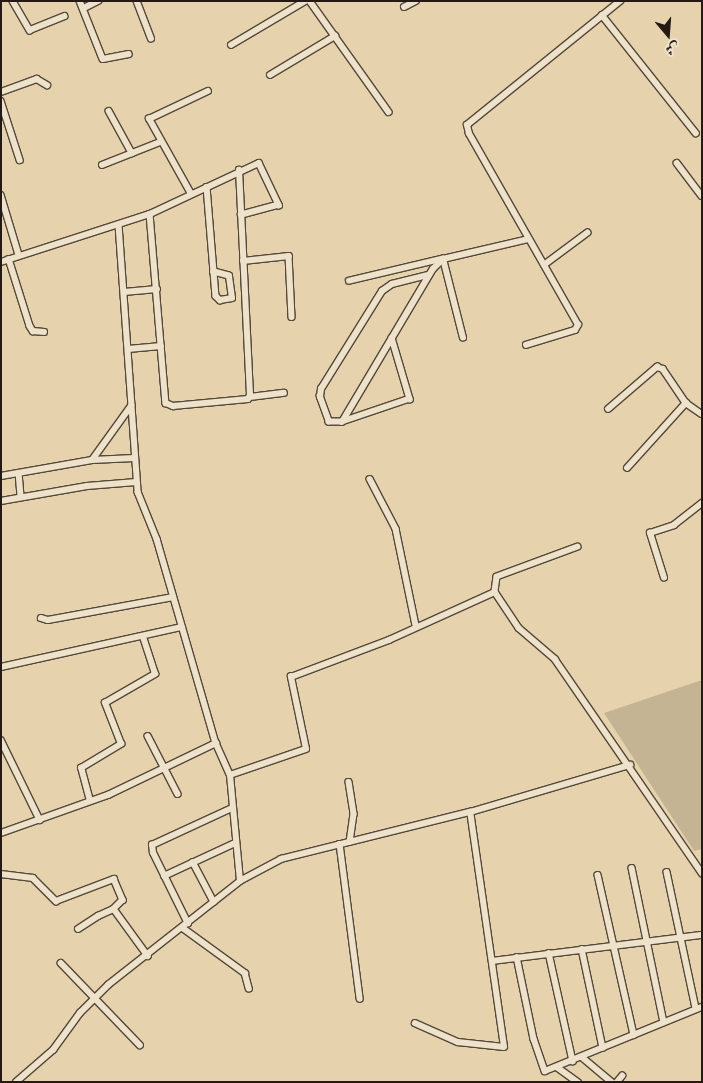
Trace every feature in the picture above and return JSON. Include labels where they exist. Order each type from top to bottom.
[{"type":"street","points":[[13,1],[30,30],[64,16]]},
{"type":"street","points":[[80,1],[103,59],[129,54]]},
{"type":"street","points":[[84,8],[98,1]]},
{"type":"street","points":[[138,1],[151,38]]},
{"type":"street","points":[[232,45],[305,1]]},
{"type":"street","points":[[310,1],[389,112]]},
{"type":"street","points":[[404,7],[416,1]]},
{"type":"street","points":[[526,345],[578,328],[469,134],[468,125],[620,1]]},
{"type":"street","points":[[602,15],[696,133]]},
{"type":"street","points":[[270,75],[334,36]]},
{"type":"street","points":[[1,92],[38,79],[47,85]]},
{"type":"street","points":[[191,194],[150,124],[150,116],[208,91]]},
{"type":"street","points":[[1,101],[20,160]]},
{"type":"street","points":[[109,111],[132,153]]},
{"type":"street","points":[[102,165],[160,142]]},
{"type":"street","points":[[677,163],[702,196]]},
{"type":"street","points":[[1,262],[150,214],[239,170],[260,164],[279,203],[273,208],[241,215]]},
{"type":"street","points":[[239,170],[250,397]]},
{"type":"street","points":[[207,187],[214,272],[217,299],[232,298],[229,276],[214,272]]},
{"type":"street","points":[[1,195],[19,255]]},
{"type":"street","points":[[150,214],[168,405],[284,393]]},
{"type":"street","points":[[119,225],[136,482],[173,597],[216,743],[230,775],[235,844],[240,881]]},
{"type":"street","points":[[544,265],[587,233]]},
{"type":"street","points":[[350,281],[529,239]]},
{"type":"street","points":[[243,261],[289,256],[292,317]]},
{"type":"street","points":[[9,259],[30,326],[33,331],[44,332]]},
{"type":"street","points":[[342,422],[429,276],[443,259]]},
{"type":"street","points":[[443,259],[463,338]]},
{"type":"street","points":[[392,338],[410,399],[342,422],[332,423],[327,419],[320,397],[321,389],[382,291],[392,284],[429,276]]},
{"type":"street","points":[[124,292],[157,289]]},
{"type":"street","points":[[128,349],[161,346]]},
{"type":"street","points":[[608,409],[649,370],[656,367],[663,369],[686,403],[702,414]]},
{"type":"street","points":[[628,468],[686,403]]},
{"type":"street","points":[[92,460],[131,406]]},
{"type":"street","points":[[1,476],[92,460],[134,458]]},
{"type":"street","points":[[19,473],[21,497]]},
{"type":"street","points":[[370,479],[396,529],[416,626]]},
{"type":"street","points":[[1,500],[87,486],[136,482]]},
{"type":"street","points":[[664,578],[651,541],[651,532],[674,525],[702,503]]},
{"type":"street","points":[[578,547],[497,577],[495,592],[519,628],[551,654],[702,873]]},
{"type":"street","points":[[230,775],[306,749],[292,676],[389,640],[416,626],[495,592]]},
{"type":"street","points":[[41,618],[48,620],[173,597]]},
{"type":"street","points":[[1,667],[182,627]]},
{"type":"street","points":[[90,802],[81,768],[121,744],[105,703],[155,674],[143,637]]},
{"type":"street","points":[[148,736],[178,794]]},
{"type":"street","points":[[1,740],[40,820]]},
{"type":"street","points":[[1,833],[90,802],[216,743]]},
{"type":"street","points":[[16,1082],[53,1050],[93,999],[240,881],[281,859],[470,812],[630,766]]},
{"type":"street","points":[[349,782],[354,814],[350,842]]},
{"type":"street","points":[[232,808],[152,845],[186,926],[245,973],[249,988]]},
{"type":"street","points":[[415,1024],[458,1042],[504,1047],[470,812]]},
{"type":"street","points":[[164,876],[235,844]]},
{"type":"street","points":[[340,844],[360,999]]},
{"type":"street","points":[[193,862],[214,902]]},
{"type":"street","points":[[632,868],[664,1022]]},
{"type":"street","points":[[517,957],[542,1068],[547,1071],[699,1008],[667,872]]},
{"type":"street","points":[[1,874],[33,878],[56,901],[114,879],[123,900],[114,909],[98,916],[78,929]]},
{"type":"street","points":[[598,874],[634,1035]]},
{"type":"street","points":[[114,909],[148,956]]},
{"type":"street","points":[[492,961],[702,935]]},
{"type":"street","points":[[582,949],[603,1048]]},
{"type":"street","points":[[548,953],[573,1061]]},
{"type":"street","points":[[61,963],[93,999],[140,1045]]},
{"type":"street","points":[[582,1057],[612,1082]]},
{"type":"street","points":[[557,1067],[578,1082]]},
{"type":"street","points":[[617,1082],[622,1076]]},
{"type":"shaded area","points":[[702,680],[702,849],[694,851],[604,713]]}]
